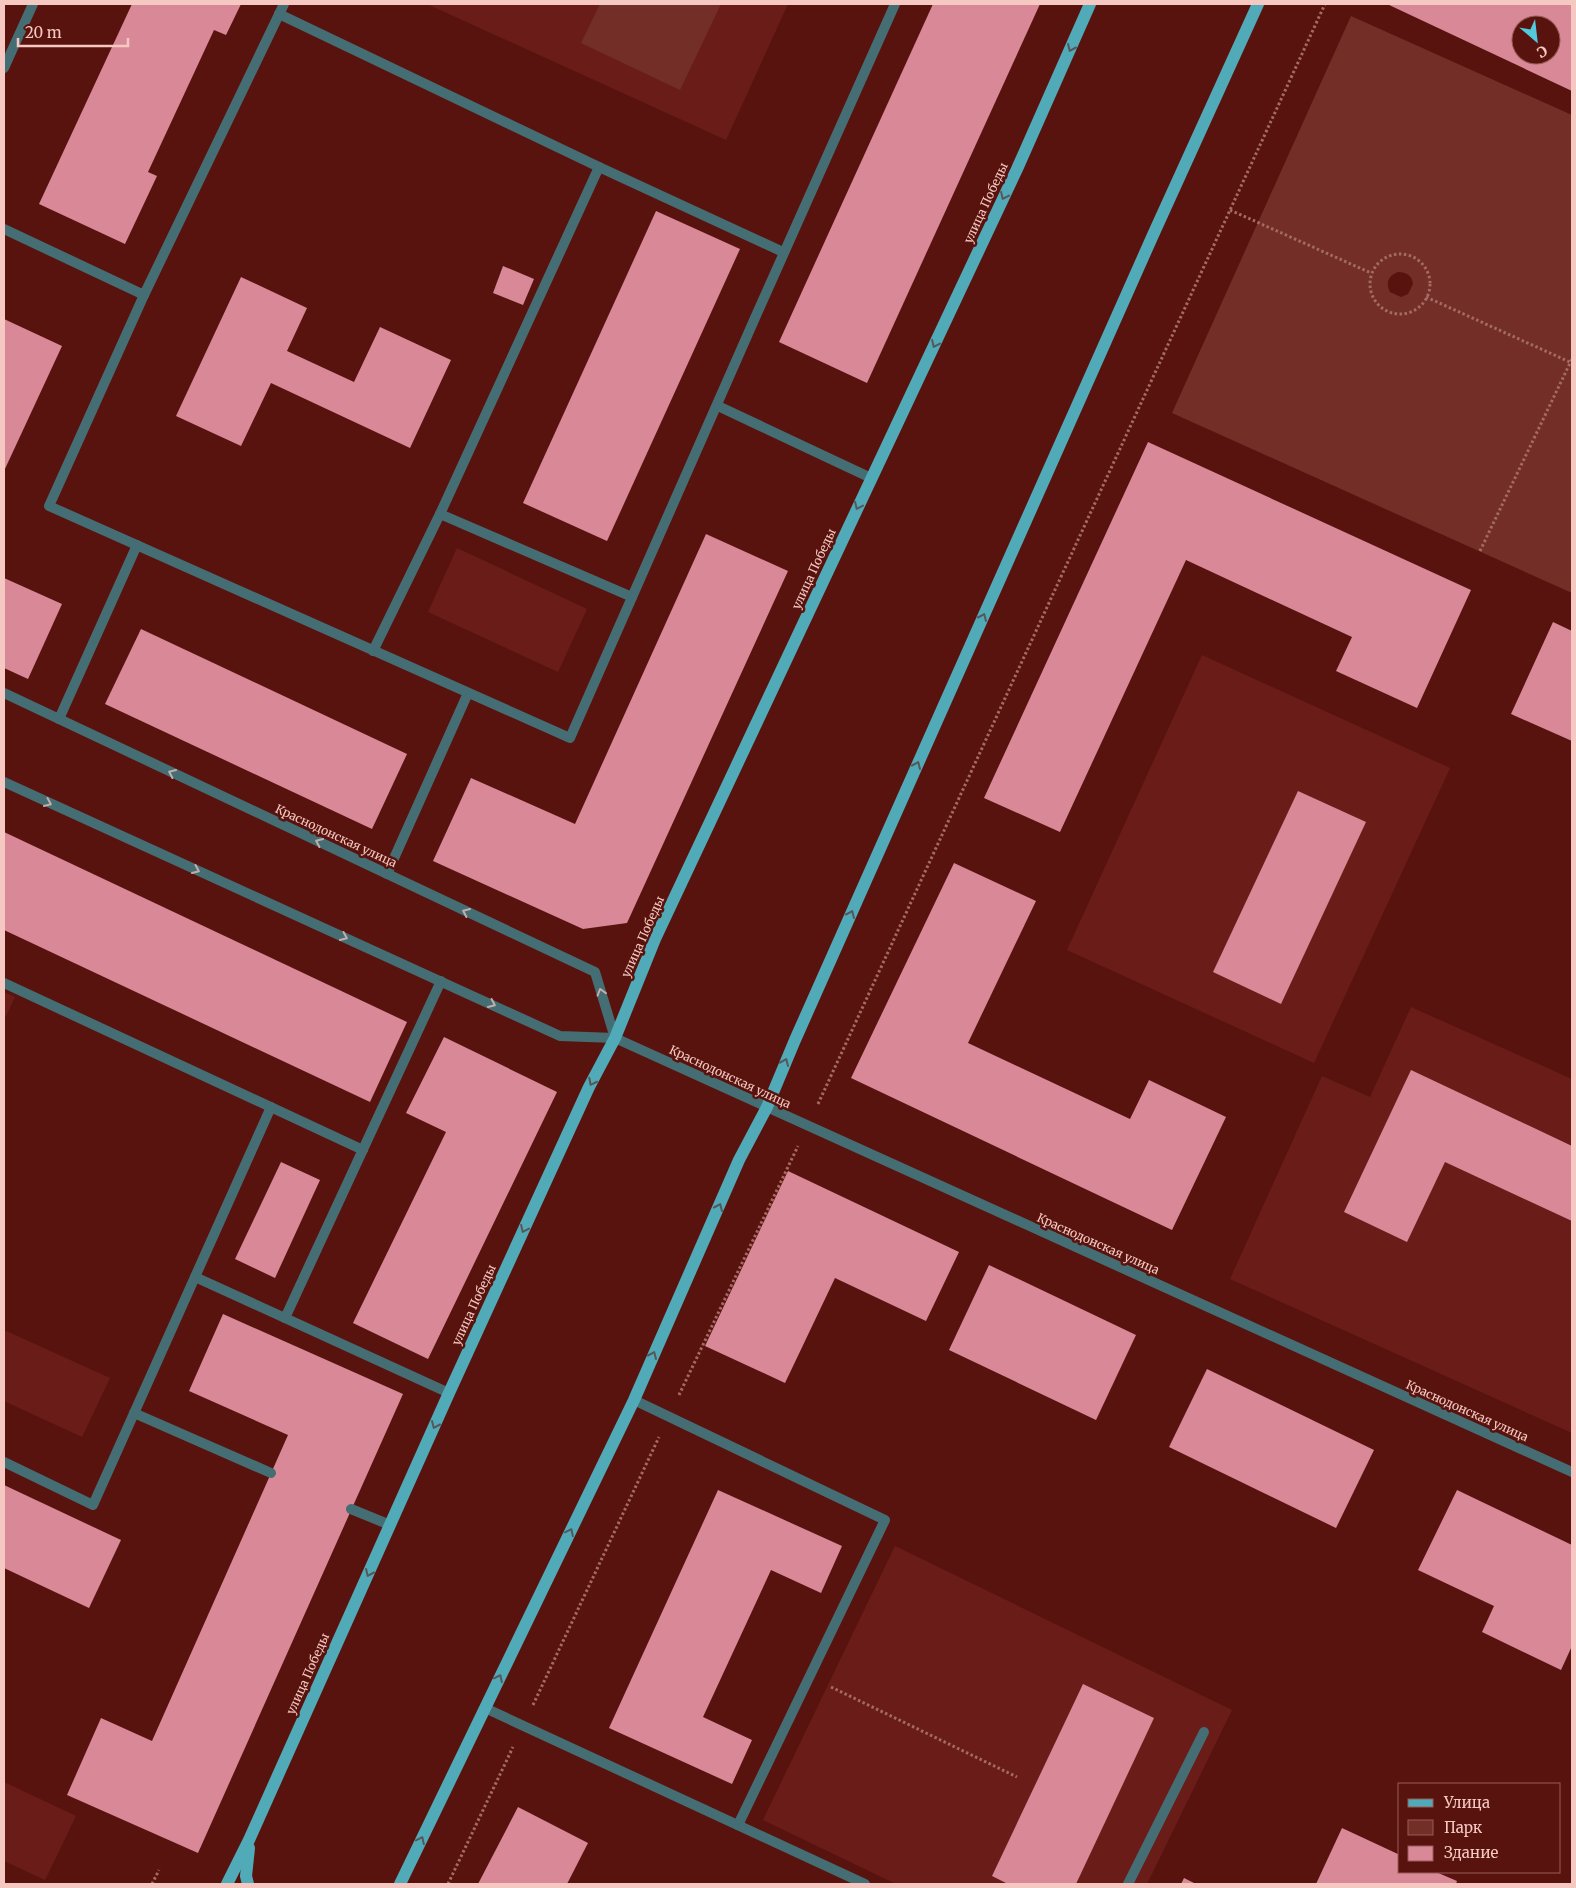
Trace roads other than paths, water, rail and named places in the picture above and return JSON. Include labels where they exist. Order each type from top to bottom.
[{"type":"main road","name":"улица Победы","points":[[227,1884],[249,1840],[449,1393],[589,1087],[615,1038],[656,939],[1017,169],[1090,4]]},
{"type":"main road","points":[[400,1884],[634,1400],[740,1160],[767,1107],[795,1040],[1145,253],[1258,4]]},
{"type":"main road","points":[[248,1884],[246,1876],[249,1840]]},
{"type":"street","points":[[4,68],[32,4]]},
{"type":"street","points":[[284,4],[144,295],[48,506],[570,738],[718,406],[783,252],[895,4]]},
{"type":"street","points":[[279,14],[599,167],[783,252]]},
{"type":"street","points":[[373,651],[440,514],[599,167]]},
{"type":"street","points":[[4,228],[144,295]]},
{"type":"street","points":[[718,406],[872,478]]},
{"type":"street","points":[[440,514],[632,597]]},
{"type":"street","points":[[59,719],[138,545]]},
{"type":"street","name":"Краснодонская улица","points":[[4,693],[595,972],[615,1038]]},
{"type":"street","points":[[387,874],[468,693]]},
{"type":"street","name":"Краснодонская улица","points":[[4,782],[560,1036],[615,1038],[1572,1472]]},
{"type":"street","points":[[4,982],[363,1150]]},
{"type":"street","points":[[285,1318],[442,982]]},
{"type":"street","points":[[4,1462],[93,1504],[271,1107]]},
{"type":"street","points":[[195,1276],[449,1393]]},
{"type":"street","points":[[634,1400],[886,1520],[738,1824]]},
{"type":"street","points":[[134,1413],[271,1473]]},
{"type":"street","points":[[351,1509],[390,1525]]},
{"type":"street","points":[[485,1708],[865,1884]]},
{"type":"street","points":[[1128,1884],[1204,1732]]}]
